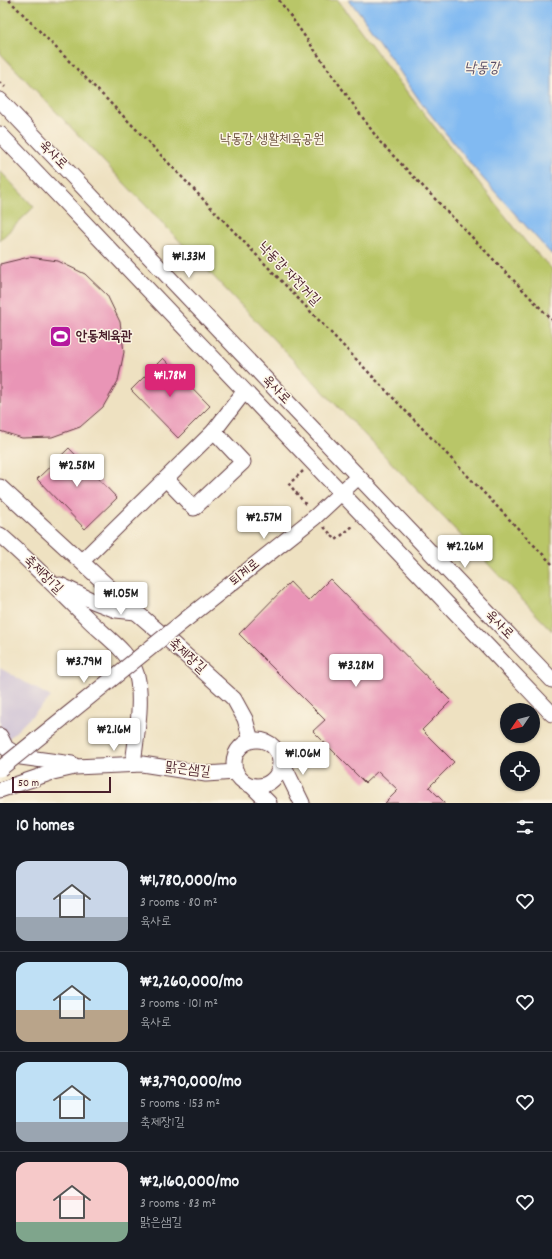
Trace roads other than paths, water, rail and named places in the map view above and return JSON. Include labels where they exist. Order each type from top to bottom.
[{"type":"street","name":"육사로","points":[[0,100],[552,680]]},
{"type":"street","name":"육사로","points":[[0,134],[552,714]]},
{"type":"street","points":[[82,561],[214,432],[244,392]]},
{"type":"street","points":[[166,479],[194,508],[243,462],[214,432]]},
{"type":"street","name":"퇴계로","points":[[0,769],[315,517],[358,477]]},
{"type":"street","name":"축제장길","points":[[0,486],[136,612],[234,699],[245,719],[251,740]]},
{"type":"street","name":"축제장1길","points":[[0,535],[49,579],[87,618],[122,650],[129,660],[136,675],[139,695],[133,764]]},
{"type":"street","points":[[49,579],[93,602],[116,610],[136,612]]},
{"type":"street","points":[[0,736],[6,748],[21,757],[88,766]]},
{"type":"street","points":[[269,803],[252,786],[240,778],[234,765],[238,750],[251,740],[259,739],[274,746],[279,753],[302,803]]},
{"type":"street","points":[[252,786],[267,785],[273,781],[278,775],[281,760]]},
{"type":"street","name":"맑은샘길","points":[[0,790],[53,772],[75,767],[88,766],[142,764],[206,774],[236,772]]},
{"type":"water","name":"낙동강","points":[[348,0],[552,0],[552,255],[479,174],[422,104],[360,13]]},
{"type":"place","name":"안동체육관","points":[[61,337]]},
{"type":"park label","name":"낙동강 생활체육공원","points":[[272,140]]}]
